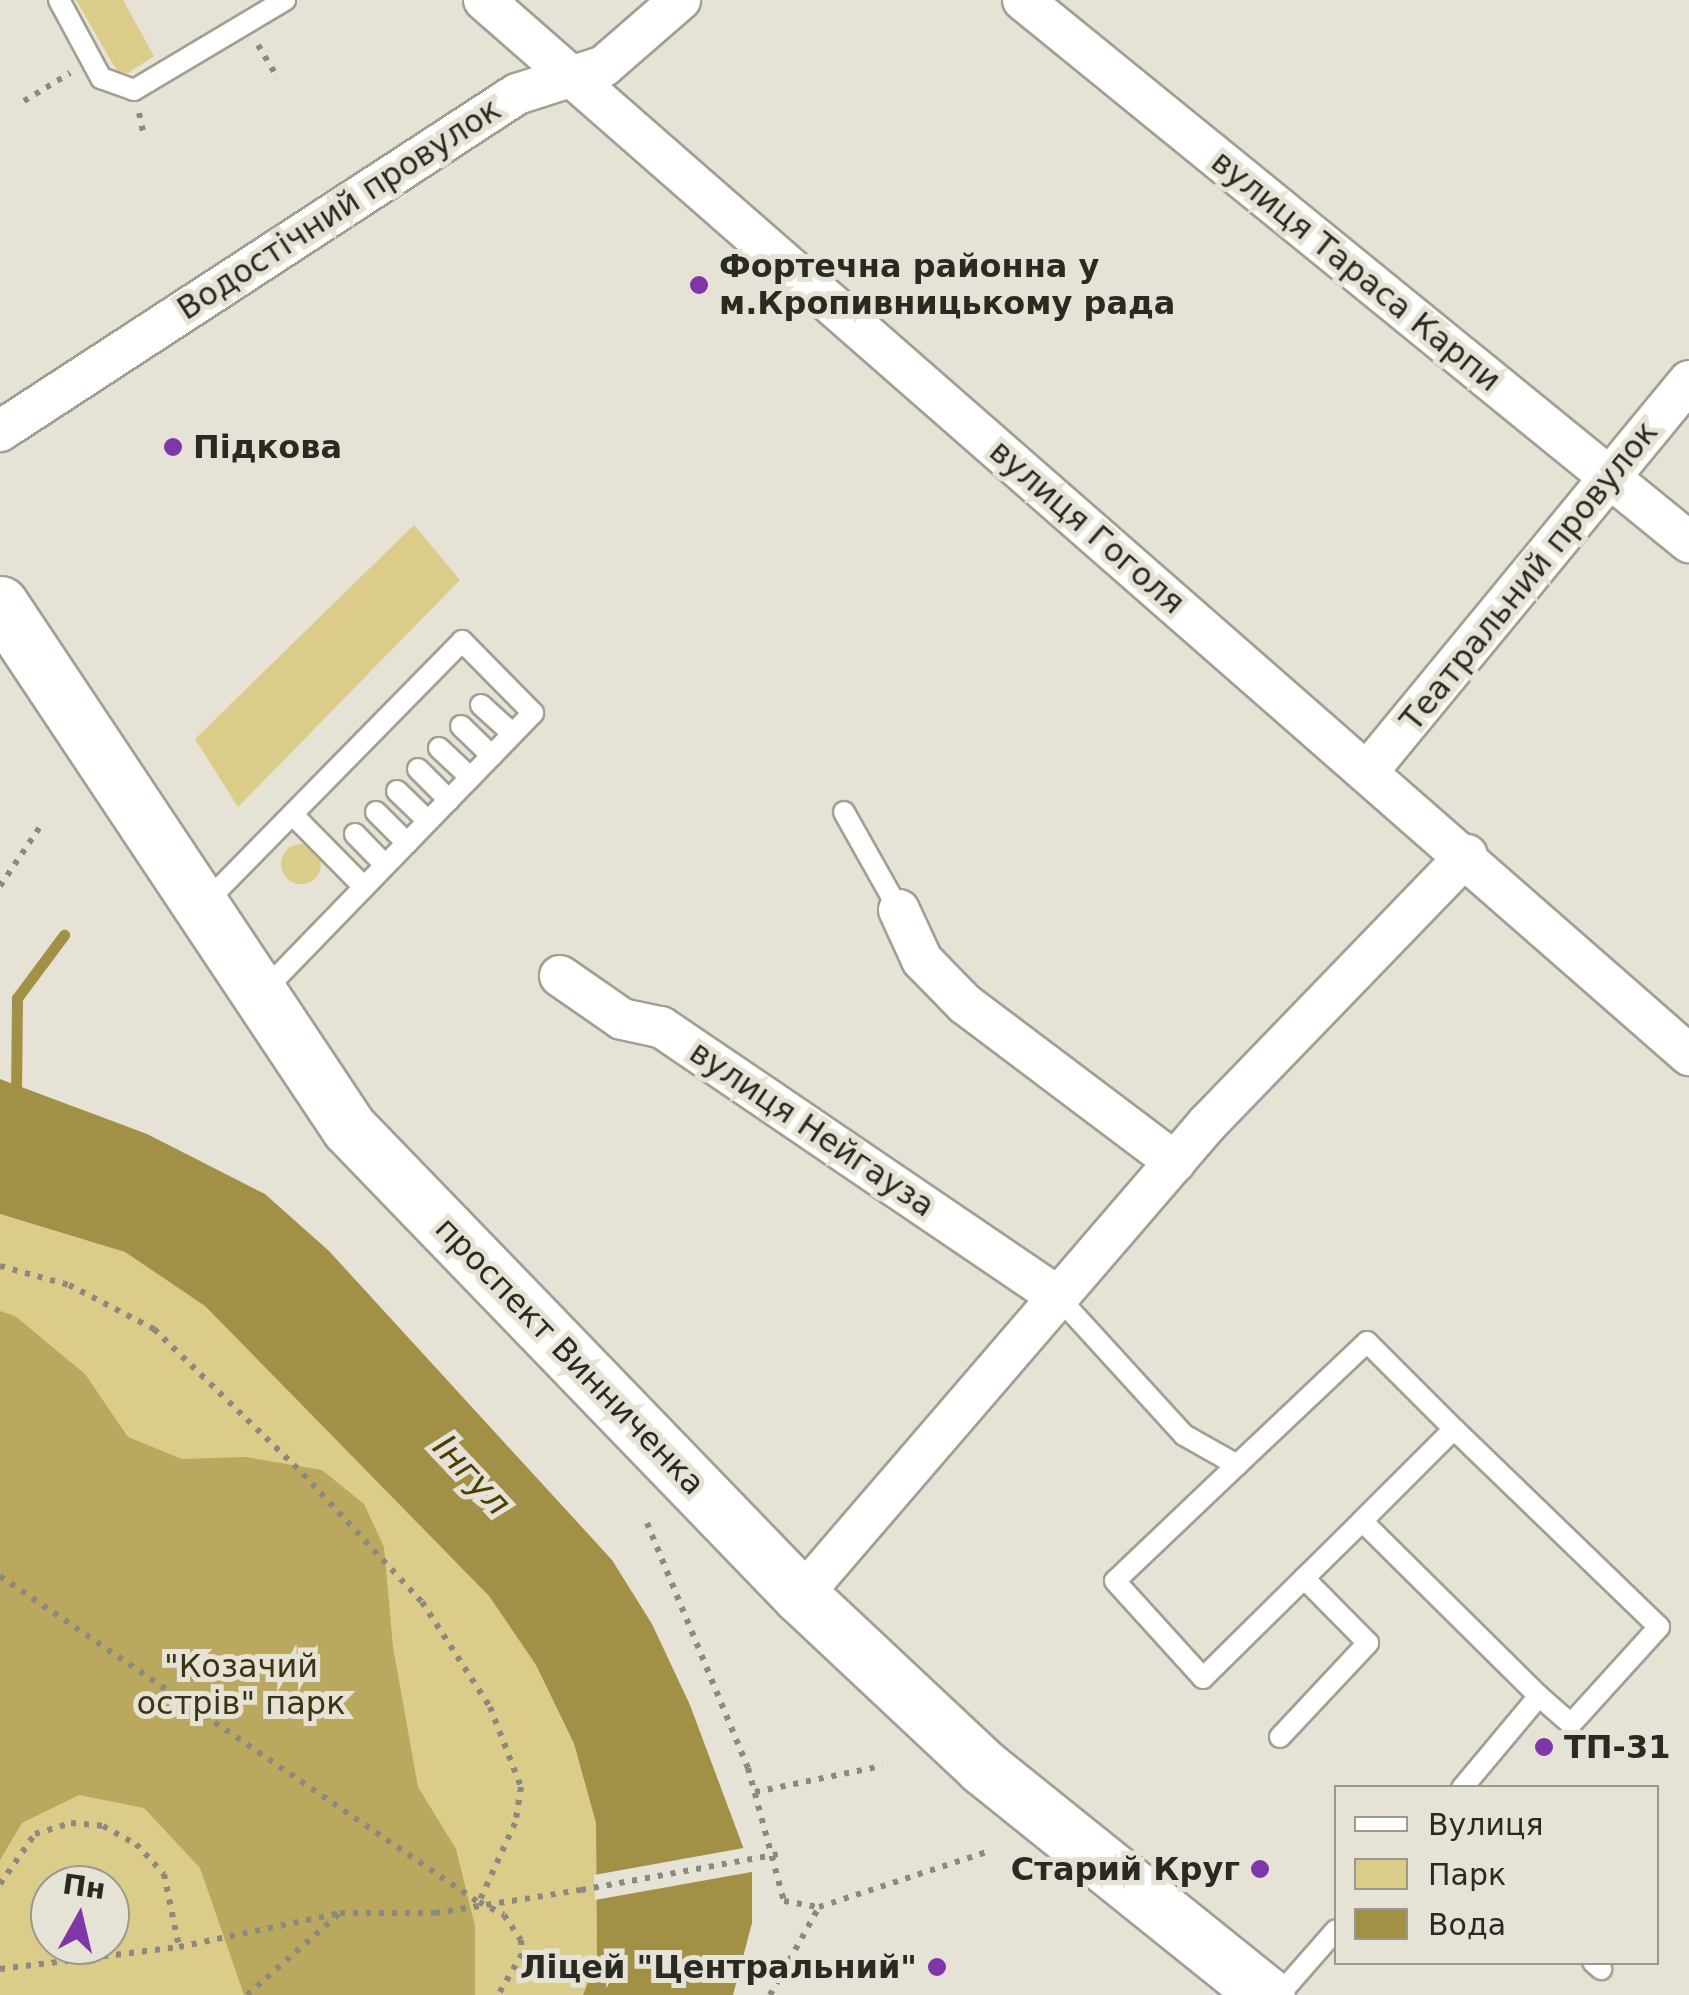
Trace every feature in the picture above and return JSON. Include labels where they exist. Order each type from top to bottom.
[{"type":"main road","name":"проспект Винниченка","points":[[0,604],[257,998],[349,1128],[801,1596],[983,1767],[1267,1995]]},
{"type":"street","name":"вулиця Гоголя","points":[[484,0],[1467,855],[1689,1055]]},
{"type":"street","name":"Водостічний провулок","points":[[0,431],[517,94],[604,66],[680,0]]},
{"type":"street","name":"вулиця Тараса Карпи","points":[[1024,0],[1071,15],[1689,542]]},
{"type":"street","name":"Театральний провулок","points":[[1368,770],[1689,381]]},
{"type":"street","points":[[801,1596],[1175,1162],[1467,855]]},
{"type":"street","points":[[899,910],[922,960],[965,1004],[1175,1162]]},
{"type":"street","name":"вулиця Нейгауза","points":[[560,976],[622,1019],[662,1027],[1058,1298]]},
{"type":"lane","points":[[58,0],[100,78],[134,90],[285,0]]},
{"type":"lane","points":[[198,909],[294,816],[322,801],[343,780],[427,694],[439,665],[462,641],[533,713],[257,998]]},
{"type":"lane","points":[[439,665],[456,680]]},
{"type":"lane","points":[[482,705],[512,734]]},
{"type":"lane","points":[[460,726],[492,756]]},
{"type":"lane","points":[[439,748],[470,778]]},
{"type":"lane","points":[[418,770],[449,800]]},
{"type":"lane","points":[[397,791],[428,822]]},
{"type":"lane","points":[[376,812],[407,843]]},
{"type":"lane","points":[[844,812],[899,910]]},
{"type":"lane","points":[[294,816],[364,887]]},
{"type":"lane","points":[[354,834],[385,865]]},
{"type":"lane","points":[[1058,1298],[1184,1435],[1237,1465]]},
{"type":"lane","points":[[1362,1521],[1571,1724],[1658,1627],[1367,1342],[1115,1581],[1203,1678],[1454,1429]]},
{"type":"lane","points":[[1280,1737],[1368,1643],[1304,1578]]},
{"type":"lane","points":[[1465,1785],[1539,1696]]},
{"type":"lane","points":[[1279,1995],[1334,1932]]},
{"type":"path","points":[[246,24],[278,78]]},
{"type":"path","points":[[24,101],[91,60]]},
{"type":"path","points":[[0,886],[42,824]]},
{"type":"path","points":[[0,1266],[69,1286],[154,1329],[304,1474],[422,1602],[490,1707],[521,1787],[515,1823],[478,1902]]},
{"type":"path","points":[[647,1523],[778,1854],[784,1901],[819,1907],[986,1852]]},
{"type":"path","points":[[0,1576],[478,1902],[504,1915],[521,1940],[522,1954],[498,1995]]},
{"type":"path","points":[[755,1792],[882,1766]]},
{"type":"path","points":[[0,1884],[35,1834],[70,1824],[103,1826],[136,1844],[164,1874],[179,1946]]},
{"type":"path","points":[[0,1966],[179,1946],[340,1913],[435,1914],[478,1902],[582,1890],[778,1854]]},
{"type":"path","points":[[770,1995],[819,1907]]},
{"type":"path","points":[[248,1995],[340,1913]]},
{"type":"green space","points":[[76,0],[123,0],[154,56],[128,73],[117,71]]},
{"type":"green space","points":[[414,525],[460,580],[238,807],[195,739]]},
{"type":"green space","points":[[301,844],[315,850],[321,864],[315,878],[301,884],[287,878],[281,864],[287,850]]},
{"type":"green space","name":"\"Козачий острів\" парк","points":[[0,1214],[125,1252],[205,1306],[489,1596],[536,1665],[574,1745],[596,1823],[597,1958],[583,1995],[0,1995]]},
{"type":"green space","points":[[0,1311],[15,1316],[85,1374],[128,1437],[182,1459],[245,1457],[322,1470],[364,1504],[384,1547],[393,1647],[418,1787],[456,1849],[475,1926],[475,1995],[244,1995],[200,1868],[144,1808],[79,1795],[22,1823],[0,1860]]},
{"type":"water","name":"Інгул","points":[[0,1079],[147,1134],[265,1194],[329,1251],[612,1560],[652,1624],[690,1705],[752,1871],[752,1923],[733,1995],[583,1995],[597,1958],[596,1823],[574,1744],[536,1665],[489,1596],[205,1306],[125,1252],[0,1214]]},
{"type":"pier","points":[[749,1847],[757,1871],[595,1900],[594,1875]]},
{"type":"waterway","points":[[16,1094],[17,998],[64,935]]},
{"type":"place","name":"Фортечна районна у м.Кропивницькому рада","points":[[699,285]]},
{"type":"place","name":"Підкова","points":[[173,447]]},
{"type":"place","name":"ТП-31","points":[[1544,1747]]},
{"type":"place","name":"Старий Круг","points":[[1260,1869]]},
{"type":"place","name":"Ліцей \"Центральний\"","points":[[937,1967]]}]
